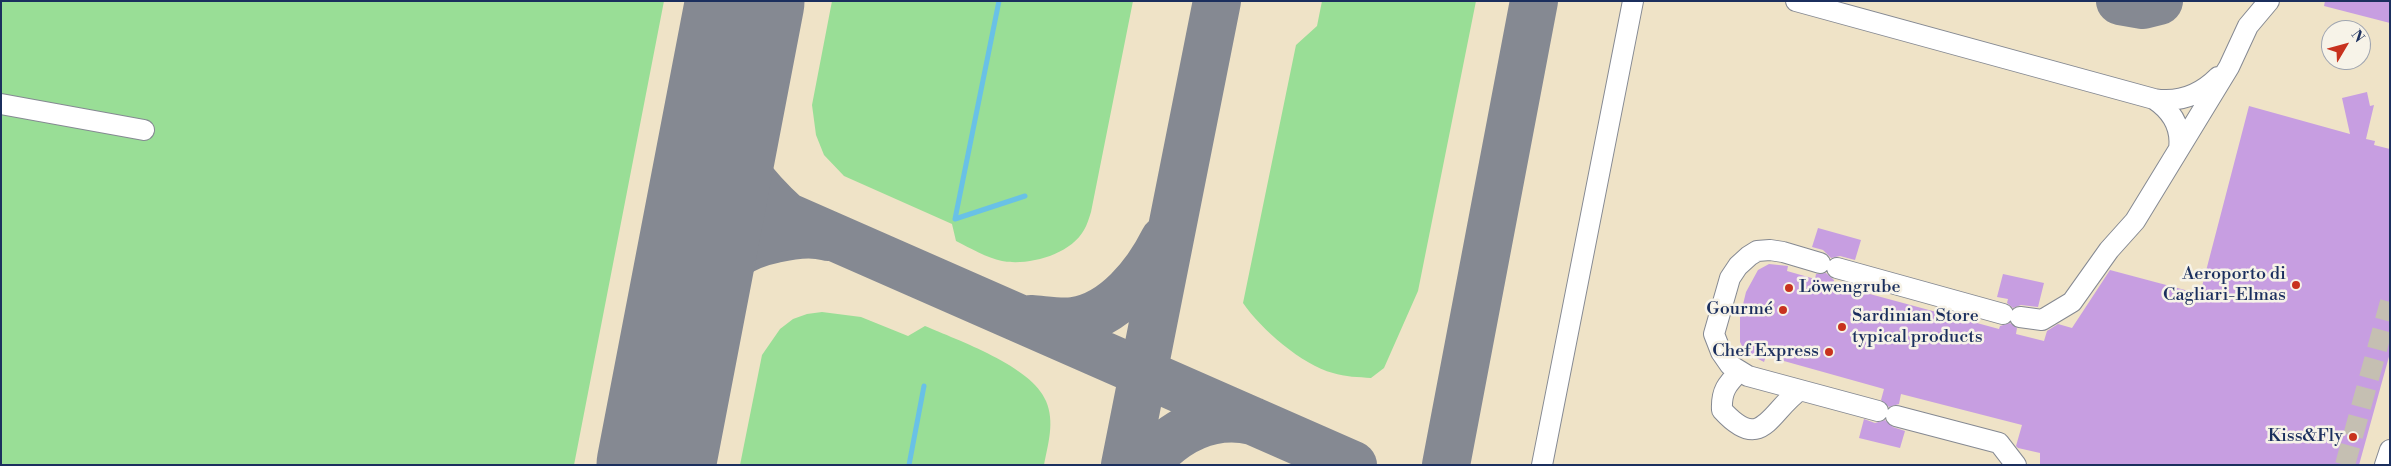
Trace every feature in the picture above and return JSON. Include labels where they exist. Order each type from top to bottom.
[{"type":"lane","points":[[1542,465],[1633,1]]},
{"type":"lane","points":[[1796,1],[2169,102],[2190,96],[2212,83],[2229,67]]},
{"type":"lane","points":[[2016,465],[1999,443],[1748,376],[1730,366],[1721,352],[1714,334],[1730,278],[1738,266],[1757,251],[1770,250],[2012,316],[2042,320],[2072,302],[2109,250],[2135,221],[2229,67],[2248,26],[2269,1]]},
{"type":"lane","points":[[2154,99],[2172,114],[2180,138],[2179,150]]},
{"type":"lane","points":[[1,104],[144,130]]},
{"type":"lane","points":[[1740,371],[1726,384],[1722,397],[1722,410],[1734,423],[1751,429],[1763,427],[1790,397],[1800,390]]},
{"type":"lane","points":[[2385,465],[2390,450]]},
{"type":"green space","points":[[1,1],[664,1],[574,465],[1,465]]},
{"type":"green space","points":[[832,1],[1133,1],[1091,212],[1085,228],[1078,239],[1048,257],[1024,262],[996,260],[956,241],[952,224],[844,176],[824,155],[816,135],[812,105]]},
{"type":"green space","points":[[1322,1],[1476,1],[1418,291],[1384,368],[1371,378],[1338,374],[1321,369],[1308,362],[1283,345],[1260,324],[1243,303],[1296,45],[1317,26]]},
{"type":"green space","points":[[822,312],[861,317],[908,336],[925,326],[974,347],[1026,376],[1038,388],[1049,409],[1049,441],[1044,465],[740,465],[762,355],[780,329],[793,319],[807,314]]},
{"type":"building","points":[[2325,1],[2390,1],[2390,23],[2324,6]]},
{"type":"building","name":"Aeroporto di Cagliari-Elmas","points":[[2367,92],[2370,106],[2374,105],[2366,139],[2375,141],[2374,145],[2390,149],[2390,353],[2359,465],[2040,465],[2040,453],[2016,446],[2022,425],[1901,394],[1899,404],[1889,407],[1881,400],[1884,389],[1766,356],[1764,362],[1745,352],[1740,342],[1740,317],[1746,292],[1758,270],[1769,264],[1788,266],[1787,271],[1815,279],[1816,274],[1826,273],[1834,280],[1833,284],[1999,329],[2000,326],[2010,323],[2017,328],[2016,334],[2044,341],[2047,331],[2058,324],[2072,328],[2110,270],[2200,294],[2249,106],[2350,134],[2342,98]]},
{"type":"building","points":[[1818,228],[1861,240],[1855,260],[1840,256],[1831,258],[1823,250],[1812,247]]},
{"type":"building","points":[[2003,274],[2044,283],[2038,307],[2021,305],[2013,308],[2007,303],[2008,299],[1997,297]]},
{"type":"building","points":[[1864,419],[1875,423],[1885,420],[1893,427],[1905,431],[1900,448],[1859,438]]},
{"type":"waterway","points":[[999,1],[955,219],[1025,196]]},
{"type":"waterway","points":[[909,465],[924,386]]},
{"type":"taxiway","points":[[1125,465],[1217,1]]},
{"type":"taxiway","points":[[1446,465],[1534,1]]},
{"type":"taxiway","points":[[2120,1],[2143,5],[2159,1]]},
{"type":"taxiway","points":[[737,46],[729,110],[733,147],[739,161],[756,185],[786,216],[1353,465]]},
{"type":"taxiway","points":[[672,380],[685,333],[702,291],[714,273],[730,258],[750,247],[775,239],[808,234],[828,237]]},
{"type":"taxiway","points":[[1031,319],[1058,322],[1074,321],[1103,311],[1116,302],[1139,279],[1164,240]]},
{"type":"taxiway","points":[[1145,465],[1168,443],[1193,427],[1222,419],[1253,421]]},
{"type":"runway","points":[[656,465],[745,1]]},
{"type":"tunnel","points":[[2345,465],[2390,302]]},
{"type":"place","name":"Aeroporto di Cagliari-Elmas","points":[[2296,285]]},
{"type":"place","name":"Löwengrube","points":[[1789,288]]},
{"type":"place","name":"Gourmé","points":[[1783,310]]},
{"type":"place","name":"Sardinian Store typical products","points":[[1842,327]]},
{"type":"place","name":"Chef Express","points":[[1829,352]]},
{"type":"place","name":"Kiss&Fly","points":[[2353,437]]}]
